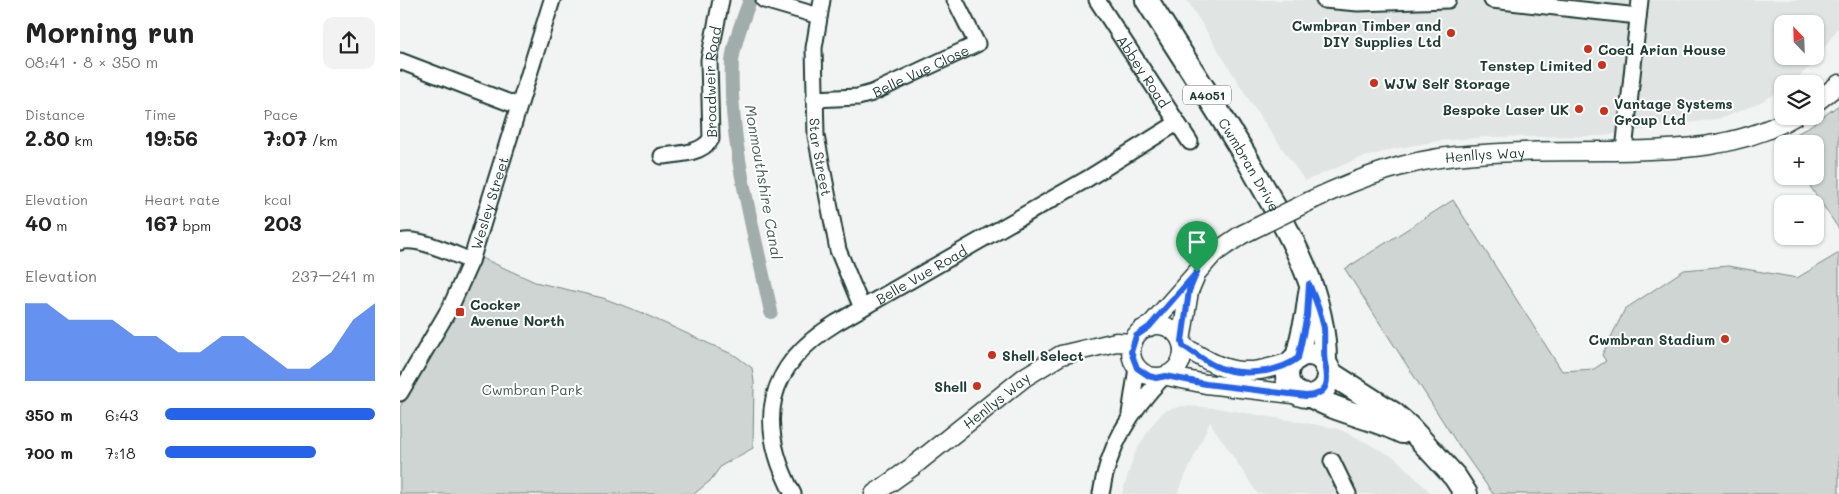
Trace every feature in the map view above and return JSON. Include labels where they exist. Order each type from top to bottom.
[{"type":"main road","name":"Cwmbran Drive","points":[[1147,0],[1266,191],[1292,238],[1309,284]]},
{"type":"main road","name":"A4051","points":[[1309,284],[1324,327],[1328,378],[1324,388],[1306,395],[1292,389],[1288,380],[1288,370],[1295,359],[1307,316],[1309,284]]},
{"type":"main road","points":[[1295,359],[1312,355],[1343,382],[1394,414],[1408,426],[1455,477],[1466,494]]},
{"type":"main road","points":[[1306,395],[1322,403],[1388,425],[1424,445]]},
{"type":"street","name":"Wesley Street","points":[[400,393],[451,306],[470,261],[552,0]]},
{"type":"street","name":"Broadweir Road","points":[[662,156],[696,151],[708,144],[711,139],[709,60],[721,0]]},
{"type":"street","points":[[766,0],[819,16]]},
{"type":"street","name":"Star Street","points":[[822,0],[814,48],[816,136],[838,250],[862,308]]},
{"type":"street","name":"Belle Vue Close","points":[[814,99],[858,97],[872,93],[978,44],[955,0]]},
{"type":"street","name":"Abbey Road","points":[[1097,0],[1190,142]]},
{"type":"street","points":[[1324,0],[1358,3],[1448,0]]},
{"type":"street","points":[[1492,0],[1638,16]]},
{"type":"street","points":[[1624,151],[1640,0]]},
{"type":"street","points":[[400,60],[518,106]]},
{"type":"street","points":[[1824,96],[1839,84]]},
{"type":"street","name":"Belle Vue Road","points":[[792,494],[773,450],[771,420],[778,383],[795,356],[808,343],[822,332],[862,308],[1087,179],[1178,123]]},
{"type":"street","name":"Henllys Way","points":[[1149,327],[1212,254],[1241,235],[1314,199],[1352,182],[1389,169],[1438,158],[1507,152],[1668,150],[1722,144],[1778,125]]},
{"type":"street","points":[[400,242],[409,240],[420,242],[470,261]]},
{"type":"street","name":"Henllys Way","points":[[1182,343],[1189,291],[1197,272]]},
{"type":"street","points":[[1101,494],[1109,457],[1130,414],[1137,368],[1131,352],[1132,343],[1142,330],[1156,325],[1171,329],[1182,343],[1214,366],[1234,371],[1267,370],[1295,359]]},
{"type":"street","name":"Henllys Way","points":[[874,494],[912,467],[1025,377],[1062,355],[1116,342],[1132,343]]},
{"type":"street","points":[[1130,414],[1165,377],[1178,367],[1182,361],[1182,343]]},
{"type":"street","points":[[1137,368],[1149,376],[1306,395]]},
{"type":"street","points":[[1332,461],[1348,494]]},
{"type":"shaded area","points":[[1187,0],[1839,0],[1839,26],[1824,48],[1824,15],[1774,15],[1774,65],[1812,65],[1801,75],[1774,75],[1774,95],[1722,118],[1601,136],[1487,137],[1437,141],[1394,149],[1357,159],[1305,181],[1253,106]]},
{"type":"shaded area","points":[[1183,406],[1216,408],[1335,428],[1395,458],[1432,494],[1258,494],[1210,422],[1177,494],[1122,494],[1134,455],[1151,426],[1164,411]]},
{"type":"green space","points":[[1839,105],[1839,229],[1824,207],[1824,195],[1816,195],[1809,185],[1824,185],[1824,135],[1795,135],[1811,125],[1824,125],[1824,116]]},
{"type":"green space","name":"Cwmbran Stadium","points":[[1453,200],[1562,371],[1594,369],[1606,361],[1602,355],[1625,309],[1684,270],[1728,266],[1797,278],[1839,253],[1839,494],[1493,494],[1455,440],[1345,269]]},
{"type":"green space","name":"Cwmbran Park","points":[[482,258],[535,282],[603,298],[642,313],[736,356],[752,368],[754,382],[753,448],[721,466],[710,481],[694,494],[400,494],[400,407],[457,310]]},
{"type":"waterway","name":"Monmouthshire Canal","points":[[750,0],[733,54],[732,93],[734,124],[744,188],[771,312]]},
{"type":"place","name":"Cwmbran Timber and DIY Supplies Ltd","points":[[1451,33]]},
{"type":"place","name":"Coed Arian House","points":[[1588,49]]},
{"type":"place","name":"Tenstep Limited","points":[[1602,65]]},
{"type":"place","name":"WJW Self Storage","points":[[1374,83]]},
{"type":"place","name":"Bespoke Laser UK","points":[[1579,109]]},
{"type":"place","name":"Vantage Systems Group Ltd","points":[[1604,111]]},
{"type":"place","name":"Cocker Avenue North","points":[[460,312]]},
{"type":"place","name":"Cwmbran Stadium","points":[[1725,339]]},
{"type":"place","name":"Shell Select","points":[[992,355]]},
{"type":"place","name":"Shell","points":[[977,386]]},
{"type":"route","points":[[1197,272],[1189,291],[1182,341],[1183,346],[1214,366],[1234,371],[1253,372],[1267,370],[1298,358],[1307,316],[1310,295],[1309,284],[1324,327],[1325,364],[1328,378],[1327,384],[1321,392],[1306,396],[1206,384],[1166,376],[1156,378],[1142,373],[1133,360],[1131,352],[1132,343],[1136,336],[1142,330],[1149,327],[1164,311],[1197,272]]}]
